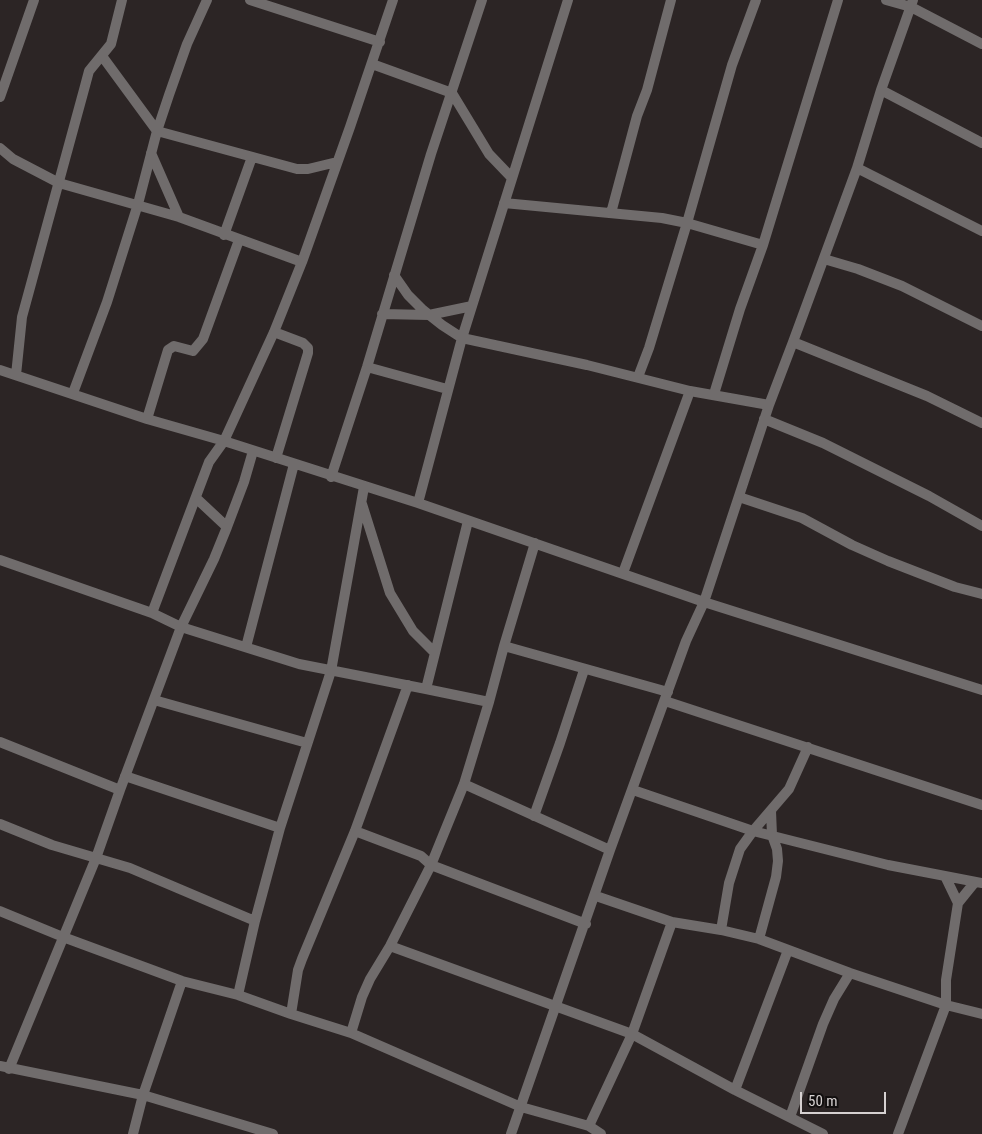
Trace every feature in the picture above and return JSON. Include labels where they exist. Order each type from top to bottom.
[{"type":"street","points":[[0,97],[34,0]]},
{"type":"street","points":[[16,375],[22,317],[89,71],[111,44],[122,0]]},
{"type":"street","points":[[74,394],[107,302],[138,204],[157,131],[187,44],[207,0]]},
{"type":"street","points":[[250,0],[380,42]]},
{"type":"street","points":[[152,613],[209,462],[224,441],[274,332],[302,262],[393,0]]},
{"type":"street","points":[[331,477],[367,367],[431,154],[482,0]]},
{"type":"street","points":[[418,503],[462,338],[568,0]]},
{"type":"street","points":[[611,213],[637,116],[653,72],[671,0]]},
{"type":"street","points":[[638,377],[649,348],[687,223],[732,65],[756,0]]},
{"type":"street","points":[[714,394],[740,309],[763,245],[838,0]]},
{"type":"street","points":[[886,0],[912,4],[982,44]]},
{"type":"street","points":[[511,1134],[596,896],[610,850],[686,640],[704,602],[764,419],[857,168],[881,90],[912,4]]},
{"type":"street","points":[[102,56],[157,131],[297,169],[308,169],[337,162]]},
{"type":"street","points":[[372,64],[452,93],[489,154],[512,178]]},
{"type":"street","points":[[881,90],[982,143]]},
{"type":"street","points":[[0,148],[13,159],[58,183],[179,217],[302,262]]},
{"type":"street","points":[[151,153],[179,217]]},
{"type":"street","points":[[224,235],[252,157]]},
{"type":"street","points":[[857,168],[982,231]]},
{"type":"street","points":[[504,203],[662,218],[687,223],[763,245]]},
{"type":"street","points":[[147,419],[168,350],[174,346],[193,351],[203,339],[239,240]]},
{"type":"street","points":[[824,259],[858,269],[902,286],[982,326]]},
{"type":"street","points":[[394,275],[408,296],[429,315],[462,338],[638,377],[690,391],[769,405]]},
{"type":"street","points":[[382,314],[429,315],[472,306]]},
{"type":"street","points":[[274,332],[303,343],[308,348],[276,458]]},
{"type":"street","points":[[793,342],[927,396],[982,423]]},
{"type":"street","points":[[367,367],[447,389]]},
{"type":"street","points":[[0,370],[147,419],[224,441],[331,477],[418,503],[704,602],[982,690]]},
{"type":"street","points":[[623,573],[690,391]]},
{"type":"street","points":[[764,419],[823,443],[929,496],[982,526]]},
{"type":"street","points":[[253,451],[244,482],[214,559],[181,627],[96,858],[63,938],[4,1068],[143,1095],[273,1134]]},
{"type":"street","points":[[246,647],[294,464]]},
{"type":"street","points":[[238,995],[255,921],[280,828],[331,671],[364,487]]},
{"type":"street","points":[[739,497],[802,518],[852,545],[955,588],[982,594]]},
{"type":"street","points":[[196,498],[227,527]]},
{"type":"street","points":[[361,502],[390,593],[413,631],[435,653]]},
{"type":"street","points":[[426,689],[468,521]]},
{"type":"street","points":[[351,1033],[362,997],[370,979],[390,946],[432,865],[464,784],[535,543]]},
{"type":"street","points":[[0,560],[152,613],[181,627],[299,664],[489,702]]},
{"type":"street","points":[[504,646],[666,696],[808,747],[982,805]]},
{"type":"street","points":[[534,816],[584,670]]},
{"type":"street","points":[[291,1014],[298,970],[355,831],[408,685]]},
{"type":"street","points":[[154,700],[307,743]]},
{"type":"street","points":[[0,742],[120,790]]},
{"type":"street","points":[[721,930],[729,883],[740,849],[789,789],[808,747]]},
{"type":"street","points":[[125,776],[280,828]]},
{"type":"street","points":[[464,784],[610,850]]},
{"type":"street","points":[[633,790],[753,831],[888,865],[979,882]]},
{"type":"street","points":[[759,939],[776,877],[778,861],[772,835],[772,811]]},
{"type":"street","points":[[0,824],[52,845],[130,868],[255,921]]},
{"type":"street","points":[[355,831],[421,856],[432,865],[586,924]]},
{"type":"street","points":[[898,1134],[946,1005],[946,980],[958,903],[945,876]]},
{"type":"street","points":[[958,903],[979,882]]},
{"type":"street","points":[[596,896],[672,922],[721,930],[759,939],[850,973],[946,1005],[982,1014]]},
{"type":"street","points":[[0,911],[63,938],[182,981],[238,995],[351,1033],[522,1107],[589,1126],[602,1134]]},
{"type":"street","points":[[589,1126],[632,1034],[672,922]]},
{"type":"street","points":[[390,946],[632,1034],[735,1090],[823,1134]]},
{"type":"street","points":[[735,1090],[788,950]]},
{"type":"street","points":[[790,1117],[823,1024],[834,999],[850,973]]},
{"type":"street","points":[[133,1134],[143,1095],[182,981]]}]
